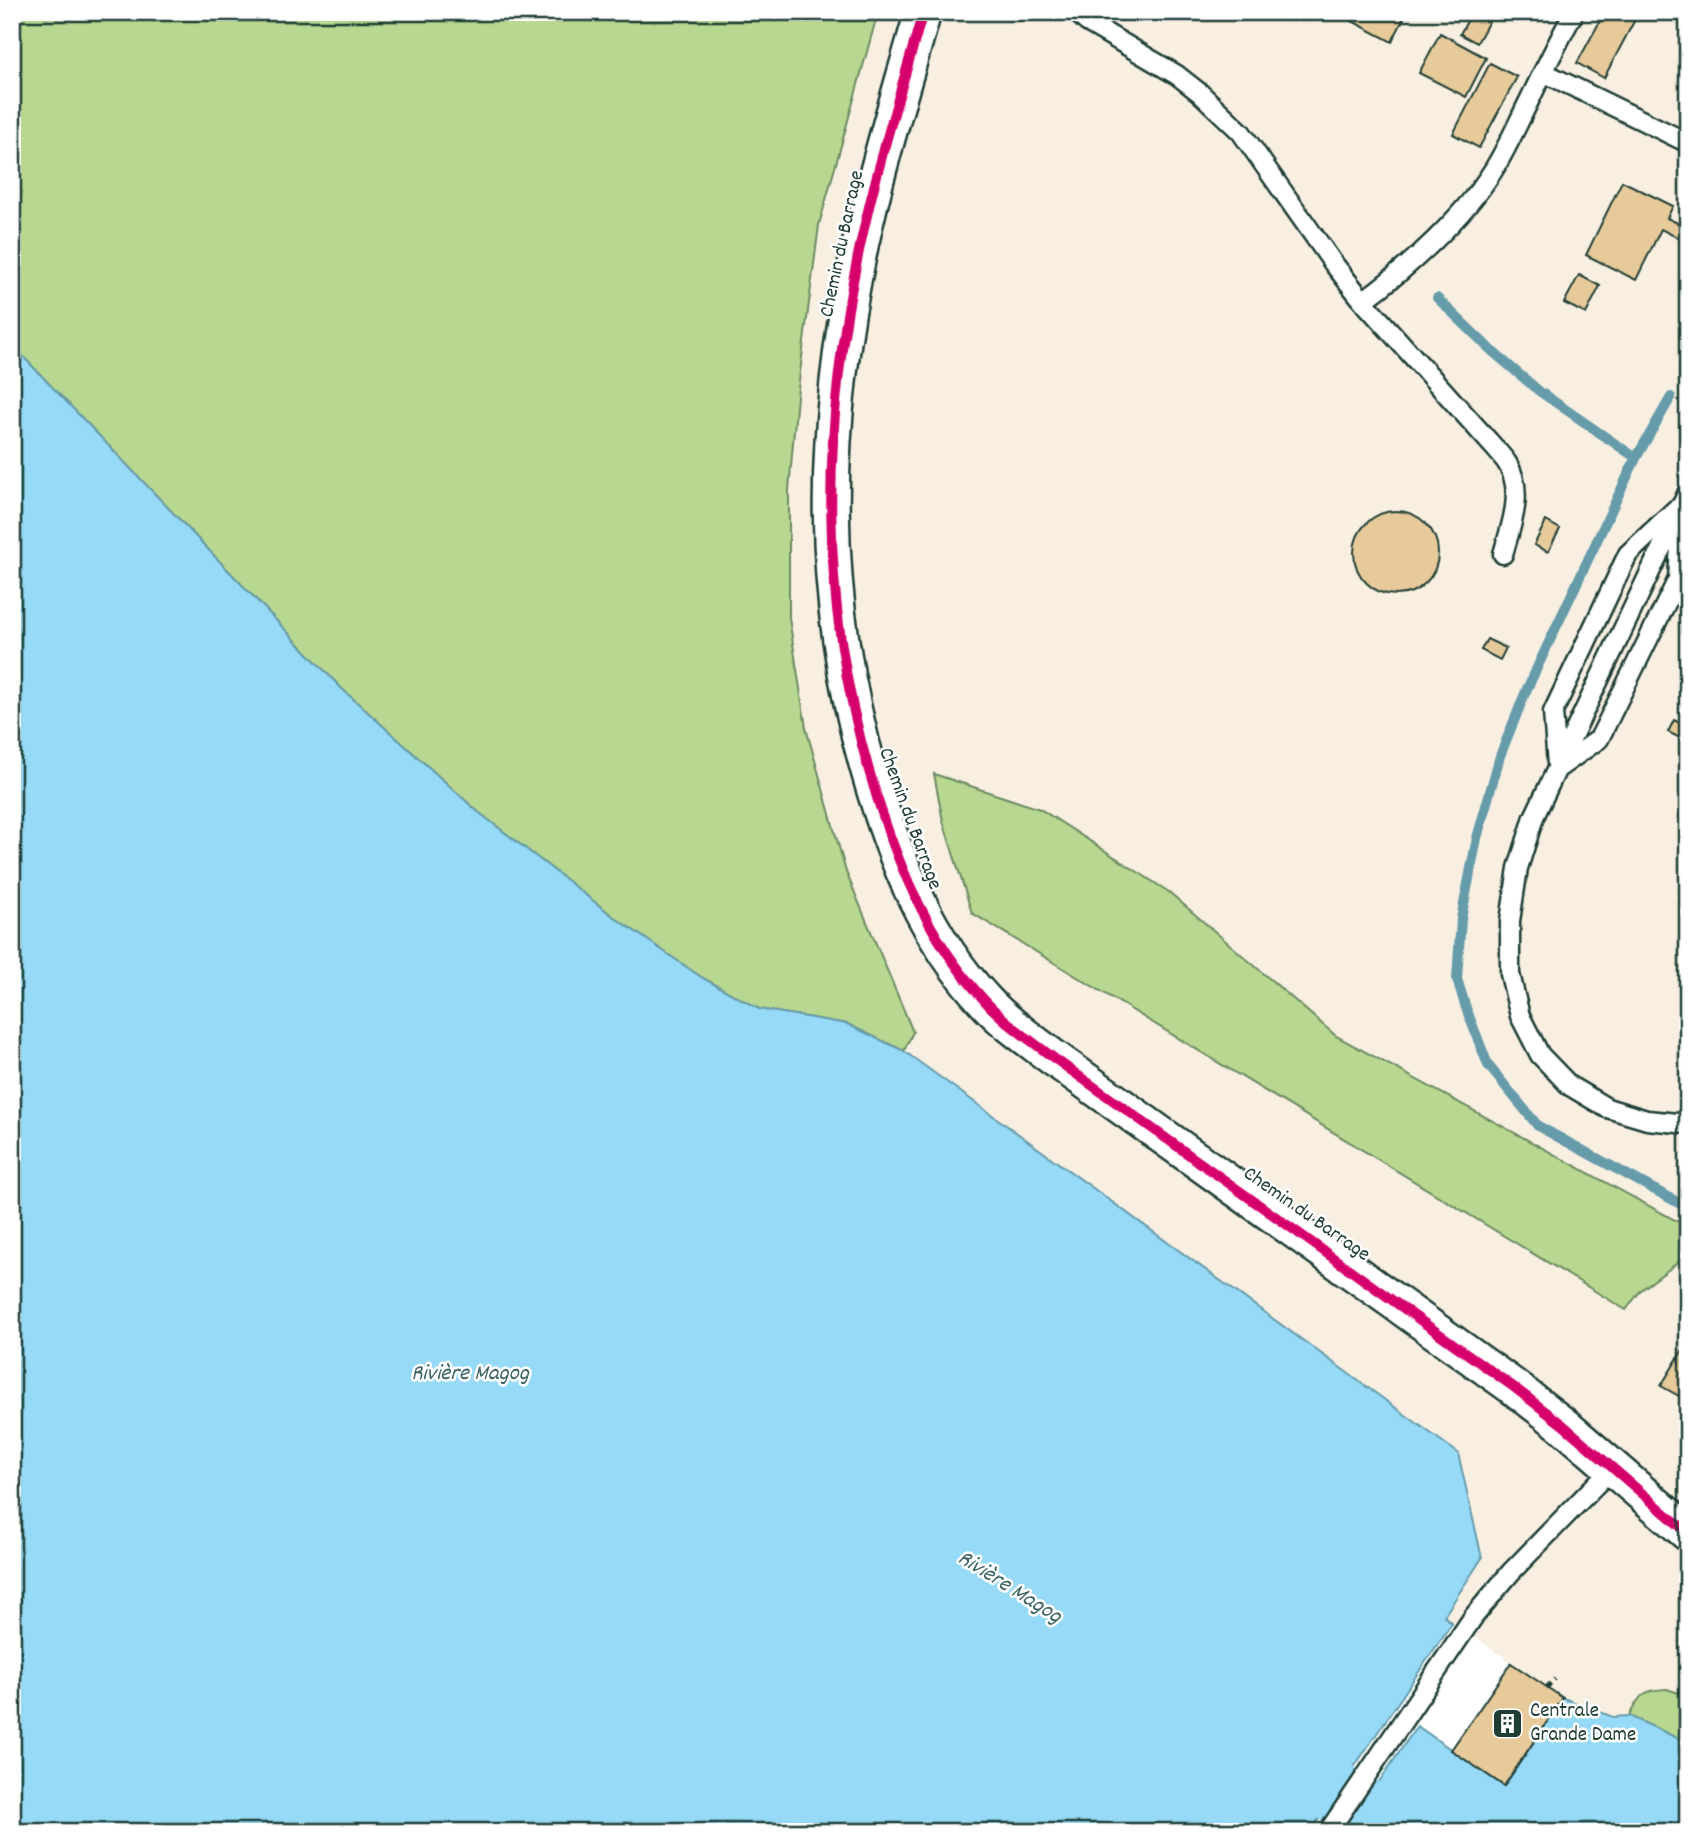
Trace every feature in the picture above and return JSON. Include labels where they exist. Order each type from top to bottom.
[{"type":"street","name":"Chemin du Barrage","points":[[923,12],[885,143],[860,246],[841,354],[831,502],[834,585],[849,690],[873,783],[915,897],[954,964],[1007,1022],[1514,1388],[1563,1425],[1688,1533]]},
{"type":"lane","points":[[1076,12],[1087,22],[1177,75],[1220,111],[1248,143],[1363,301],[1508,465],[1516,496],[1514,517],[1503,554]]},
{"type":"lane","points":[[1363,301],[1384,286],[1440,234],[1478,193],[1505,152],[1574,12]]},
{"type":"lane","points":[[1543,72],[1688,143]]},
{"type":"lane","points":[[1557,769],[1553,712],[1628,554],[1685,498]]},
{"type":"lane","points":[[1557,769],[1599,739],[1678,579],[1685,498]]},
{"type":"lane","points":[[1685,498],[1534,817],[1518,868],[1510,921],[1510,974],[1520,1016],[1541,1055],[1570,1086],[1607,1108],[1647,1120],[1688,1124]]},
{"type":"lane","points":[[1328,1832],[1464,1630],[1511,1572],[1612,1468]]},
{"type":"path","points":[[1547,1687],[1555,1679]]},
{"type":"shaded area","points":[[878,12],[1688,12],[1688,1696],[1640,1696],[1629,1716],[1613,1717],[1563,1698],[1444,1616],[1482,1558],[1458,1453],[904,1051],[913,1031],[846,872],[806,728],[789,618],[789,490],[797,396],[819,225]]},
{"type":"green space","points":[[12,12],[878,12],[819,225],[797,396],[789,490],[789,618],[806,728],[846,872],[913,1032],[904,1051],[847,1024],[759,1009],[701,977],[614,917],[477,811],[340,687],[12,345]]},
{"type":"green space","points":[[934,774],[1040,809],[1169,892],[1336,1036],[1688,1227],[1688,1255],[1641,1290],[1626,1310],[972,913],[943,821]]},
{"type":"green space","points":[[1667,1689],[1688,1696],[1688,1743],[1629,1716],[1636,1703],[1647,1692]]},
{"type":"water","name":"Rivière Magog","points":[[12,345],[340,687],[477,811],[614,917],[701,977],[759,1009],[847,1024],[904,1051],[1458,1453],[1482,1558],[1444,1616],[1452,1623],[1310,1832],[12,1832]]},
{"type":"water","points":[[1563,1698],[1613,1717],[1629,1716],[1688,1743],[1688,1832],[1345,1832],[1417,1726],[1504,1786]]},
{"type":"building","points":[[1335,12],[1407,12],[1392,42]]},
{"type":"building","points":[[1472,12],[1494,12],[1477,43],[1460,34]]},
{"type":"building","points":[[1605,12],[1639,12],[1604,78],[1577,63]]},
{"type":"building","points":[[1440,33],[1486,58],[1466,97],[1419,73]]},
{"type":"building","points":[[1490,63],[1517,77],[1479,148],[1453,134]]},
{"type":"building","points":[[1622,181],[1673,206],[1667,218],[1688,228],[1688,243],[1661,229],[1636,280],[1586,255]]},
{"type":"building","points":[[1579,275],[1600,286],[1586,314],[1564,303]]},
{"type":"building","points":[[1396,511],[1412,514],[1426,523],[1435,537],[1438,553],[1435,569],[1426,583],[1412,592],[1396,595],[1380,592],[1366,583],[1357,569],[1354,553],[1357,537],[1366,523],[1380,514]]},
{"type":"building","points":[[1546,521],[1560,529],[1548,552],[1534,545]]},
{"type":"building","points":[[1487,639],[1506,648],[1500,660],[1481,650]]},
{"type":"building","points":[[1674,720],[1688,727],[1688,742],[1668,732]]},
{"type":"building","points":[[1688,1341],[1688,1401],[1661,1386]]},
{"type":"building","name":"Centrale Grande Dame","points":[[1511,1663],[1563,1698],[1504,1786],[1451,1750]]},
{"type":"waterway","points":[[1437,298],[1492,351],[1539,391],[1636,458],[1526,691],[1500,756],[1477,838],[1461,919],[1457,979],[1488,1065],[1538,1126],[1688,1208]]},
{"type":"waterway","points":[[1636,458],[1671,397]]},
{"type":"waterway","name":"Rivière Magog","points":[[1264,1748],[1400,1832]]},
{"type":"cycle path","points":[[923,12],[874,187],[847,313],[838,379],[831,511],[841,642],[853,708],[879,805],[914,895],[929,924],[965,977],[1009,1024],[1515,1388],[1563,1425],[1688,1533]]},
{"type":"place","name":"Centrale Grande Dame","points":[[1507,1724]]}]
